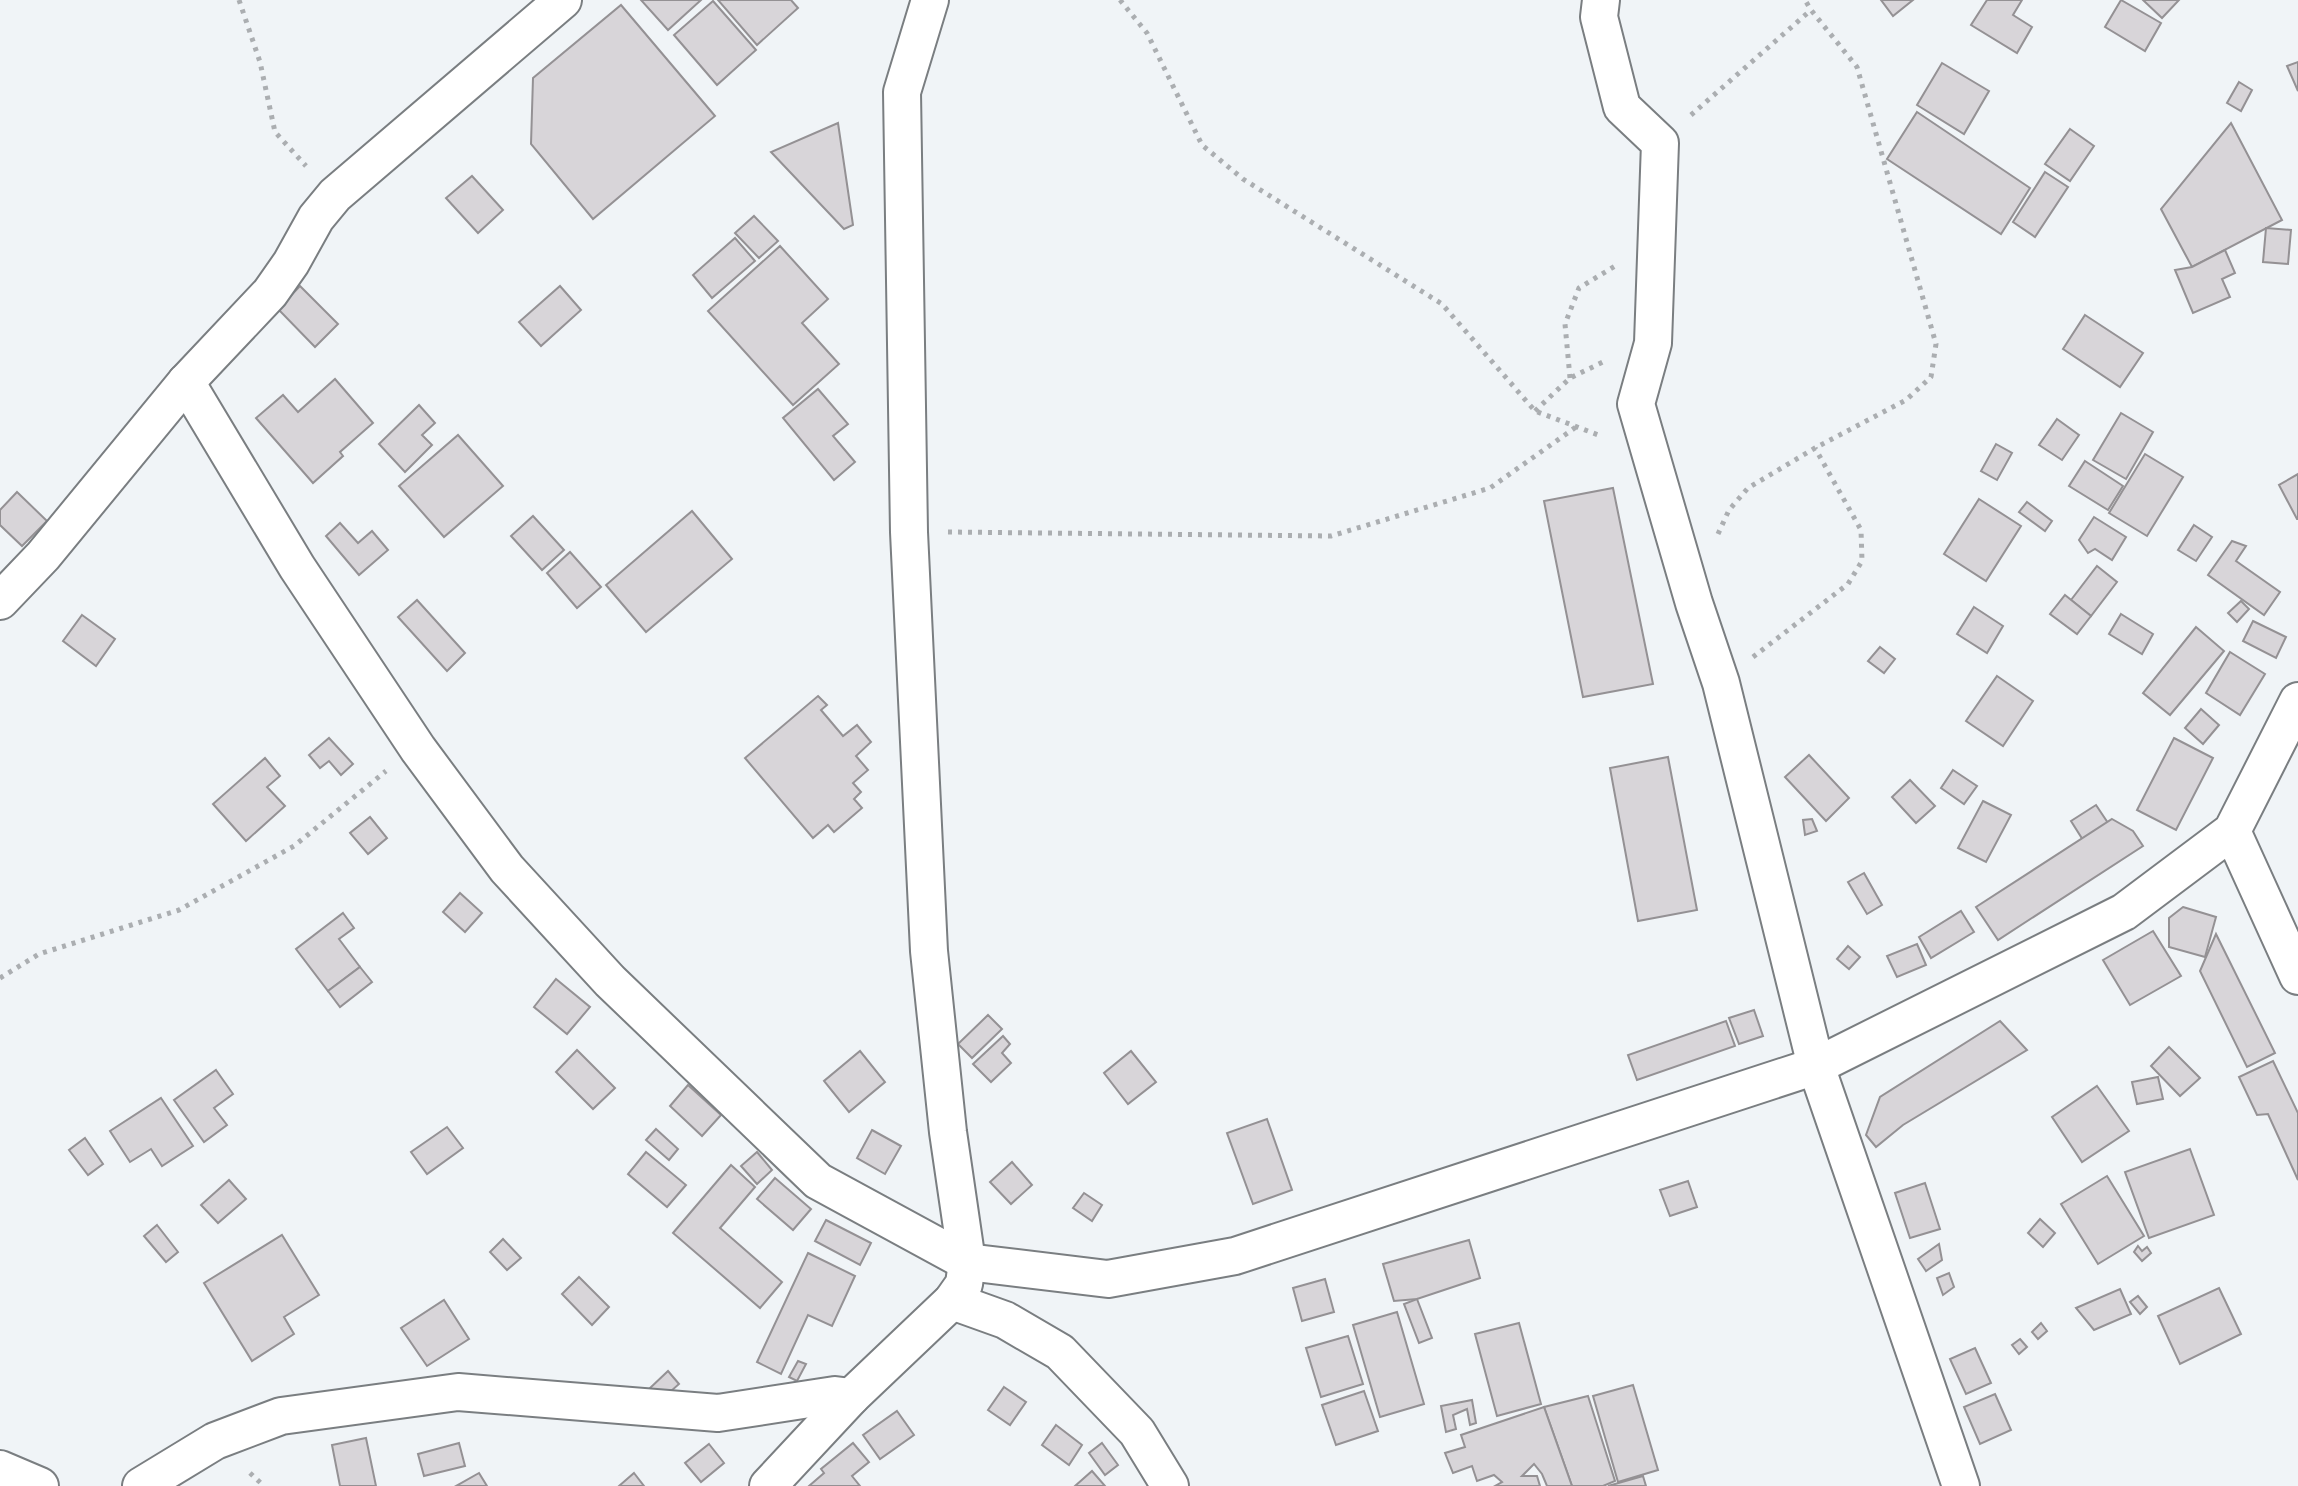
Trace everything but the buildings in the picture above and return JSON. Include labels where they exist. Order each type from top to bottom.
[{"type":"street","points":[[0,601],[43,556],[186,382],[270,293],[316,218],[335,195],[563,0]]},
{"type":"street","points":[[768,1486],[851,1397],[952,1301],[964,1284],[967,1262],[948,1132],[929,951],[909,532],[902,92],[930,0]]},
{"type":"street","points":[[1601,0],[1599,17],[1622,107],[1660,143],[1653,343],[1636,404],[1694,603],[1721,683],[1816,1066],[1961,1486]]},
{"type":"street","points":[[186,382],[297,567],[418,749],[507,869],[600,970],[818,1181],[967,1262],[1108,1279],[1235,1256],[1816,1066],[2124,912],[2232,831],[2298,701]]},
{"type":"street","points":[[2232,831],[2298,976]]},
{"type":"street","points":[[952,1301],[1005,1320],[1060,1352],[1137,1432],[1170,1486]]},
{"type":"street","points":[[141,1486],[215,1441],[281,1416],[443,1394],[473,1393],[718,1413],[835,1395],[851,1397]]},
{"type":"street","points":[[0,1469],[40,1486]]},
{"type":"path","points":[[239,0],[260,62],[275,132],[335,195]]},
{"type":"path","points":[[1120,0],[1147,33],[1202,145],[1243,179],[1442,304],[1535,411],[1651,455]]},
{"type":"path","points":[[1716,539],[1729,510],[1748,488],[1906,400],[1931,377],[1936,344],[1857,67],[1805,0]]},
{"type":"path","points":[[1660,143],[1811,10]]},
{"type":"path","points":[[1570,378],[1565,324],[1579,288],[1620,263]]},
{"type":"path","points":[[1535,411],[1570,378],[1653,343]]},
{"type":"path","points":[[909,532],[1331,536],[1490,488],[1576,426]]},
{"type":"path","points":[[1721,683],[1848,584],[1862,561],[1861,530],[1815,448]]},
{"type":"path","points":[[0,978],[39,954],[179,910],[192,903],[294,846],[418,749]]}]
